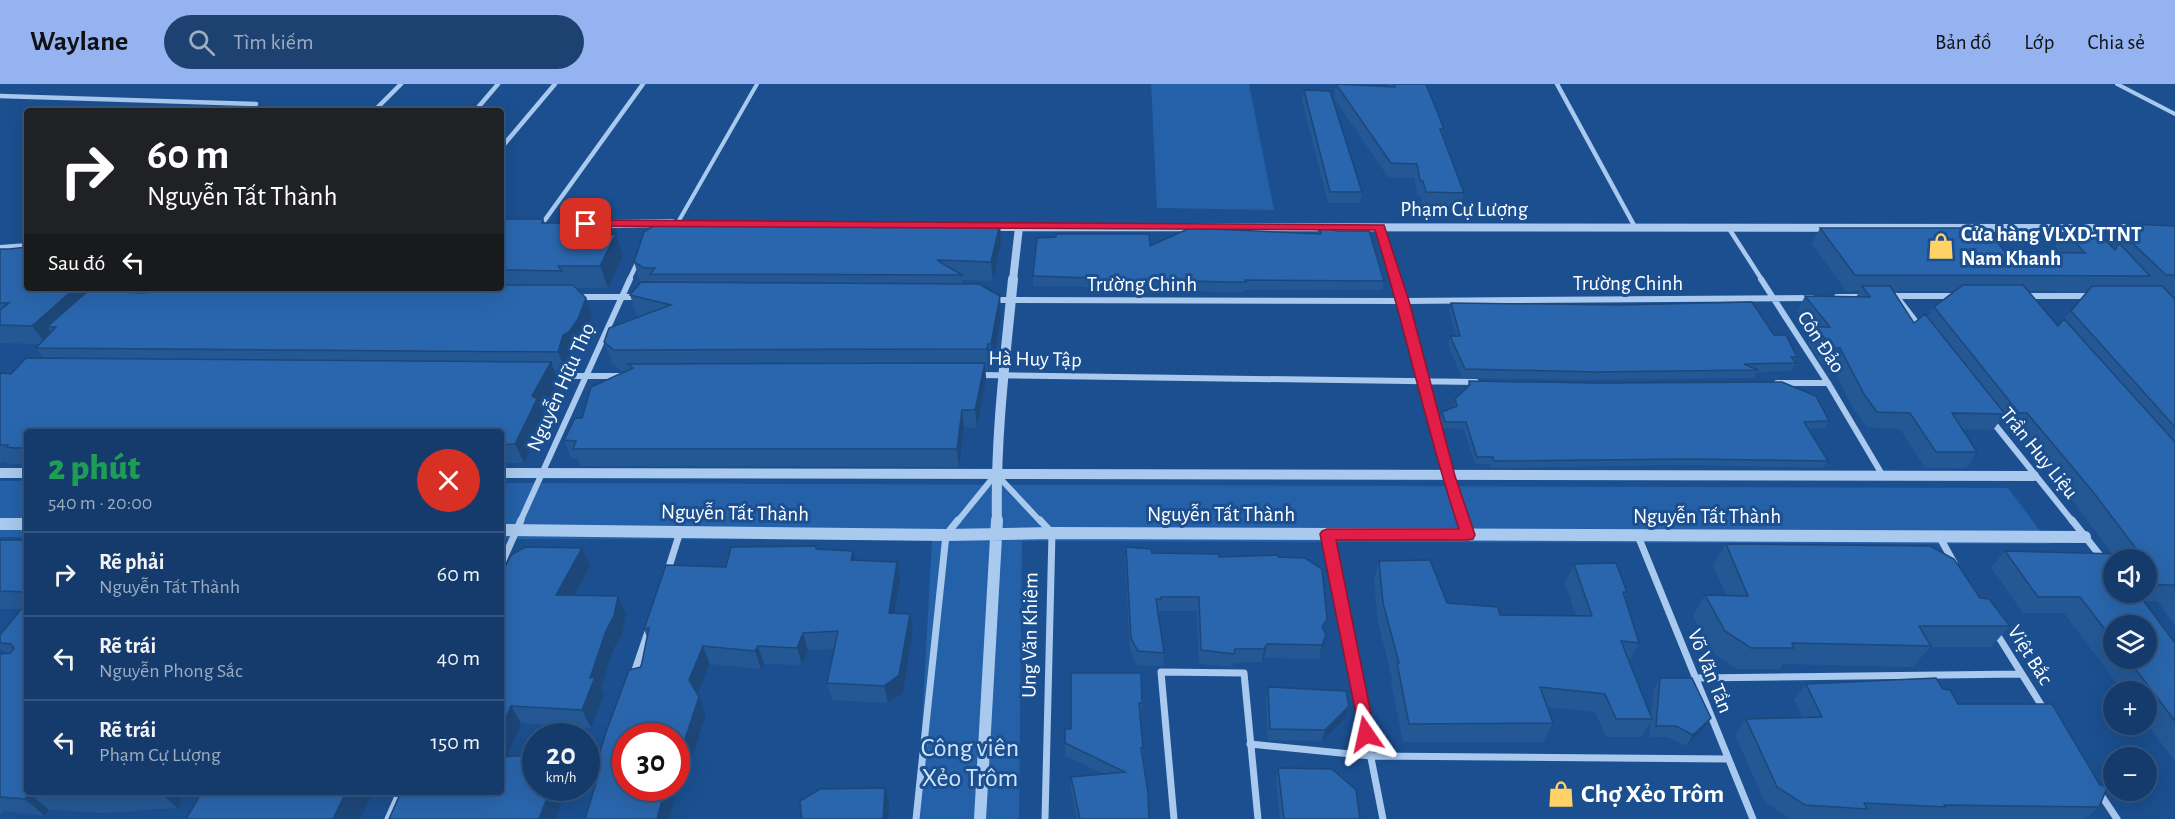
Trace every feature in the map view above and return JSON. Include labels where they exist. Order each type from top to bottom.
[{"type":"street","points":[[377,108],[401,84]]},
{"type":"street","points":[[478,108],[498,84]]},
{"type":"street","points":[[504,144],[555,84]]},
{"type":"street","points":[[542,224],[643,84]]},
{"type":"street","points":[[1557,84],[1635,227]]},
{"type":"street","points":[[0,96],[256,104]]},
{"type":"street","points":[[650,234],[654,223]]},
{"type":"street","points":[[531,224],[553,224]]},
{"type":"street","points":[[586,224],[688,224]]},
{"type":"street","name":"Phạm Cự Lượng","points":[[972,226],[2152,228]]},
{"type":"street","name":"Ung Văn Khiêm","points":[[980,819],[997,534],[996,474],[1003,375],[1019,227]]},
{"type":"street","points":[[1380,227],[1425,381],[1448,476],[1468,535]]},
{"type":"street","name":"Côn Đảo","points":[[1728,227],[1828,382],[1883,476]]},
{"type":"street","points":[[2084,228],[2092,237]]},
{"type":"street","points":[[0,249],[24,247]]},
{"type":"street","name":"Nguyễn Hữu Thọ","points":[[504,558],[640,255]]},
{"type":"street","points":[[1829,297],[1874,296]]},
{"type":"street","points":[[1885,296],[1966,296]]},
{"type":"street","points":[[1896,296],[1925,334]]},
{"type":"street","points":[[2013,296],[2094,296]]},
{"type":"street","points":[[2025,296],[2032,305]]},
{"type":"street","points":[[575,297],[646,297]]},
{"type":"street","name":"Trường Chinh","points":[[988,300],[1403,301],[1818,297]]},
{"type":"street","name":"Hà Huy Tập","points":[[968,375],[1481,382]]},
{"type":"street","points":[[538,376],[633,376]]},
{"type":"street","points":[[1769,383],[1828,382]]},
{"type":"street","name":"Trần Huy Liệu","points":[[1991,419],[2103,560]]},
{"type":"street","name":"Nguyễn Tất Thành","points":[[504,472],[2034,476]]},
{"type":"street","points":[[0,473],[24,473]]},
{"type":"street","points":[[916,819],[946,535],[996,474],[1052,533]]},
{"type":"street","points":[[0,524],[24,524]]},
{"type":"street","name":"Nguyễn Tất Thành","points":[[504,530],[946,535],[1052,533],[2085,537]]},
{"type":"street","points":[[666,576],[680,531]]},
{"type":"street","name":"Ung Văn Khiêm","points":[[1045,819],[1052,533]]},
{"type":"street","points":[[1327,534],[1383,819]]},
{"type":"street","name":"Võ Văn Tần","points":[[1637,536],[1753,819]]},
{"type":"street","points":[[1939,536],[1956,566]]},
{"type":"street","points":[[630,686],[651,620]]},
{"type":"street","name":"Việt Bắc","points":[[1992,625],[2053,723]]},
{"type":"street","points":[[1174,819],[1161,672],[1244,673],[1258,819]]},
{"type":"street","points":[[1695,678],[2021,674]]},
{"type":"street","points":[[1250,744],[1371,756],[1728,759]]},
{"type":"street","points":[[2091,780],[2117,819]]},
{"type":"street","points":[[388,819],[399,795]]},
{"type":"lane","points":[[676,224],[757,84]]},
{"type":"lane","points":[[2117,84],[2175,114]]},
{"type":"green space","points":[[1151,84],[1249,84],[1274,210],[1157,208]]},
{"type":"green space","points":[[0,481],[24,481],[24,537],[0,537]]},
{"type":"green space","name":"Công viên Xẻo Trôm","points":[[504,483],[2008,488],[2050,544],[1022,541],[1019,819],[917,819],[932,540],[504,539]]},
{"type":"building","points":[[1336,84],[1395,87],[1394,84],[1426,84],[1444,129],[1440,129],[1464,193],[1426,192],[1423,181],[1420,181],[1417,164],[1391,163]]},
{"type":"building","points":[[1304,90],[1330,91],[1362,192],[1330,192]]},
{"type":"building","points":[[504,219],[543,219],[542,223],[610,223],[607,235],[616,234],[600,266],[558,266],[562,271],[504,270]]},
{"type":"building","points":[[658,223],[1000,224],[991,262],[937,260],[962,275],[650,274],[655,268],[644,268],[634,262],[644,232]]},
{"type":"building","points":[[2130,224],[2175,226],[2175,275],[2166,275],[2124,235]]},
{"type":"building","points":[[1319,225],[1337,231],[1369,231],[1384,281],[1153,280],[1153,282],[1092,281],[1092,278],[1033,276],[1037,238],[1056,237],[1056,234],[1149,234],[1150,246],[1190,228],[1321,234]]},
{"type":"building","points":[[1820,228],[1986,228],[2005,252],[2085,253],[2065,231],[2102,237],[2115,250],[2119,243],[2150,276],[1855,275]]},
{"type":"building","points":[[24,247],[24,291],[72,291],[32,326],[0,325],[0,310],[9,303],[0,303],[0,249]]},
{"type":"building","points":[[641,282],[979,284],[1000,296],[991,344],[988,344],[987,349],[614,350],[604,342],[609,328],[671,305],[630,295]]},
{"type":"building","points":[[504,285],[573,285],[586,298],[578,319],[569,332],[563,335],[558,352],[36,348],[56,327],[47,327],[88,291],[142,293],[159,291],[504,291]]},
{"type":"building","points":[[1963,285],[2023,285],[2058,326],[2064,319],[2175,442],[2175,587],[2174,585],[2159,585],[2157,582],[2157,549],[2136,549],[2094,493],[2027,413],[2019,413],[1934,307]]},
{"type":"building","points":[[1862,286],[1890,286],[1914,323],[1925,314],[2005,414],[1952,413],[1977,452],[1936,452],[1910,413],[1877,412],[1864,394],[1840,348],[1831,348],[1817,327],[1830,327],[1805,296],[1870,297]]},
{"type":"building","points":[[2092,286],[2162,286],[2175,299],[2175,427],[2071,311]]},
{"type":"building","points":[[1752,302],[1774,335],[1786,335],[1797,357],[1791,357],[1796,363],[1744,364],[1758,370],[1596,372],[1465,369],[1450,336],[1460,336],[1451,303],[1619,305]]},
{"type":"building","points":[[26,358],[551,362],[532,396],[537,399],[515,444],[504,445],[504,429],[24,429],[24,448],[7,447],[8,445],[0,445],[0,373],[11,374]]},
{"type":"building","points":[[985,363],[975,410],[962,410],[957,449],[573,449],[576,441],[564,440],[575,418],[582,418],[591,387],[633,368],[628,364]]},
{"type":"building","points":[[1469,381],[1782,382],[1816,396],[1829,421],[1804,422],[1828,461],[1689,459],[1494,461],[1493,457],[1477,457],[1466,422],[1445,422],[1442,412],[1457,406],[1455,399],[1470,385]]},
{"type":"building","points":[[0,540],[24,540],[24,592],[0,591]]},
{"type":"building","points":[[1726,544],[1930,546],[1954,559],[1980,598],[1989,599],[2010,626],[1919,626],[1931,646],[1792,643],[1794,648],[1751,648],[1725,631],[1705,595],[1748,596]]},
{"type":"building","points":[[816,546],[816,549],[853,551],[851,560],[897,562],[889,613],[910,614],[899,675],[884,686],[827,683],[838,631],[803,633],[797,648],[758,646],[755,651],[703,646],[689,680],[699,697],[690,724],[612,723],[612,801],[662,801],[657,819],[585,819],[590,801],[600,801],[600,752],[629,670],[641,667],[649,628],[644,629],[666,565],[726,567],[731,547]]},
{"type":"building","points":[[525,547],[582,548],[556,595],[618,596],[614,616],[606,631],[590,678],[595,677],[582,710],[511,706],[504,722],[504,569],[511,555]]},
{"type":"building","points":[[1126,547],[1151,549],[1152,553],[1219,554],[1219,557],[1278,555],[1278,557],[1305,558],[1322,569],[1327,619],[1322,627],[1326,635],[1322,645],[1267,644],[1264,649],[1235,649],[1234,654],[1201,650],[1199,597],[1161,597],[1161,599],[1156,599],[1164,653],[1138,651],[1131,638]]},
{"type":"building","points":[[2005,551],[2103,554],[2103,603],[2145,603],[2154,615],[2103,615],[2103,627],[2080,597],[2038,597]]},
{"type":"building","points":[[1430,560],[1447,603],[1498,607],[1500,615],[1592,616],[1574,564],[1616,563],[1627,592],[1623,592],[1639,643],[1621,641],[1652,719],[1616,719],[1605,694],[1540,687],[1553,723],[1409,724],[1397,663],[1399,663],[1383,603],[1379,561]]},
{"type":"building","points":[[24,606],[24,795],[28,795],[25,799],[0,797],[0,654],[10,653],[14,649],[11,644],[0,643],[0,635]]},
{"type":"building","points":[[2157,619],[2175,643],[2175,721],[2157,697],[2157,681],[2145,681],[2135,669],[2157,669]]},
{"type":"building","points":[[1071,673],[1141,673],[1142,703],[1139,703],[1143,748],[1141,748],[1148,793],[1149,819],[1080,819],[1071,777],[1125,772],[1065,743],[1065,729],[1071,729]]},
{"type":"building","points":[[1660,678],[1692,678],[1711,718],[1693,735],[1676,726],[1656,726]]},
{"type":"building","points":[[1936,678],[1943,689],[1950,690],[1958,704],[2052,704],[2100,785],[2103,785],[2103,798],[2099,807],[1944,805],[1945,807],[1864,803],[1867,809],[1805,805],[1777,787],[1746,719],[1822,717],[1806,684]]},
{"type":"building","points":[[1268,687],[1346,691],[1349,706],[1325,730],[1270,729]]},
{"type":"building","points":[[522,756],[522,801],[546,801],[539,819],[389,819],[400,795],[504,795],[504,757]]},
{"type":"building","points":[[1278,768],[1332,769],[1356,790],[1360,819],[1284,819]]},
{"type":"building","points":[[885,788],[883,819],[802,819],[800,801],[820,789]]},
{"type":"building","points":[[200,795],[345,795],[333,819],[186,819]]},
{"type":"place","name":"Cửa hàng VLXD-TTNT Nam Khanh","points":[[1941,246]]},
{"type":"place","name":"Chợ Xẻo Trôm","points":[[1561,794]]},
{"type":"route","points":[[586,224],[1380,227],[1425,381],[1448,476],[1468,535],[1327,534],[1366,734]]}]
